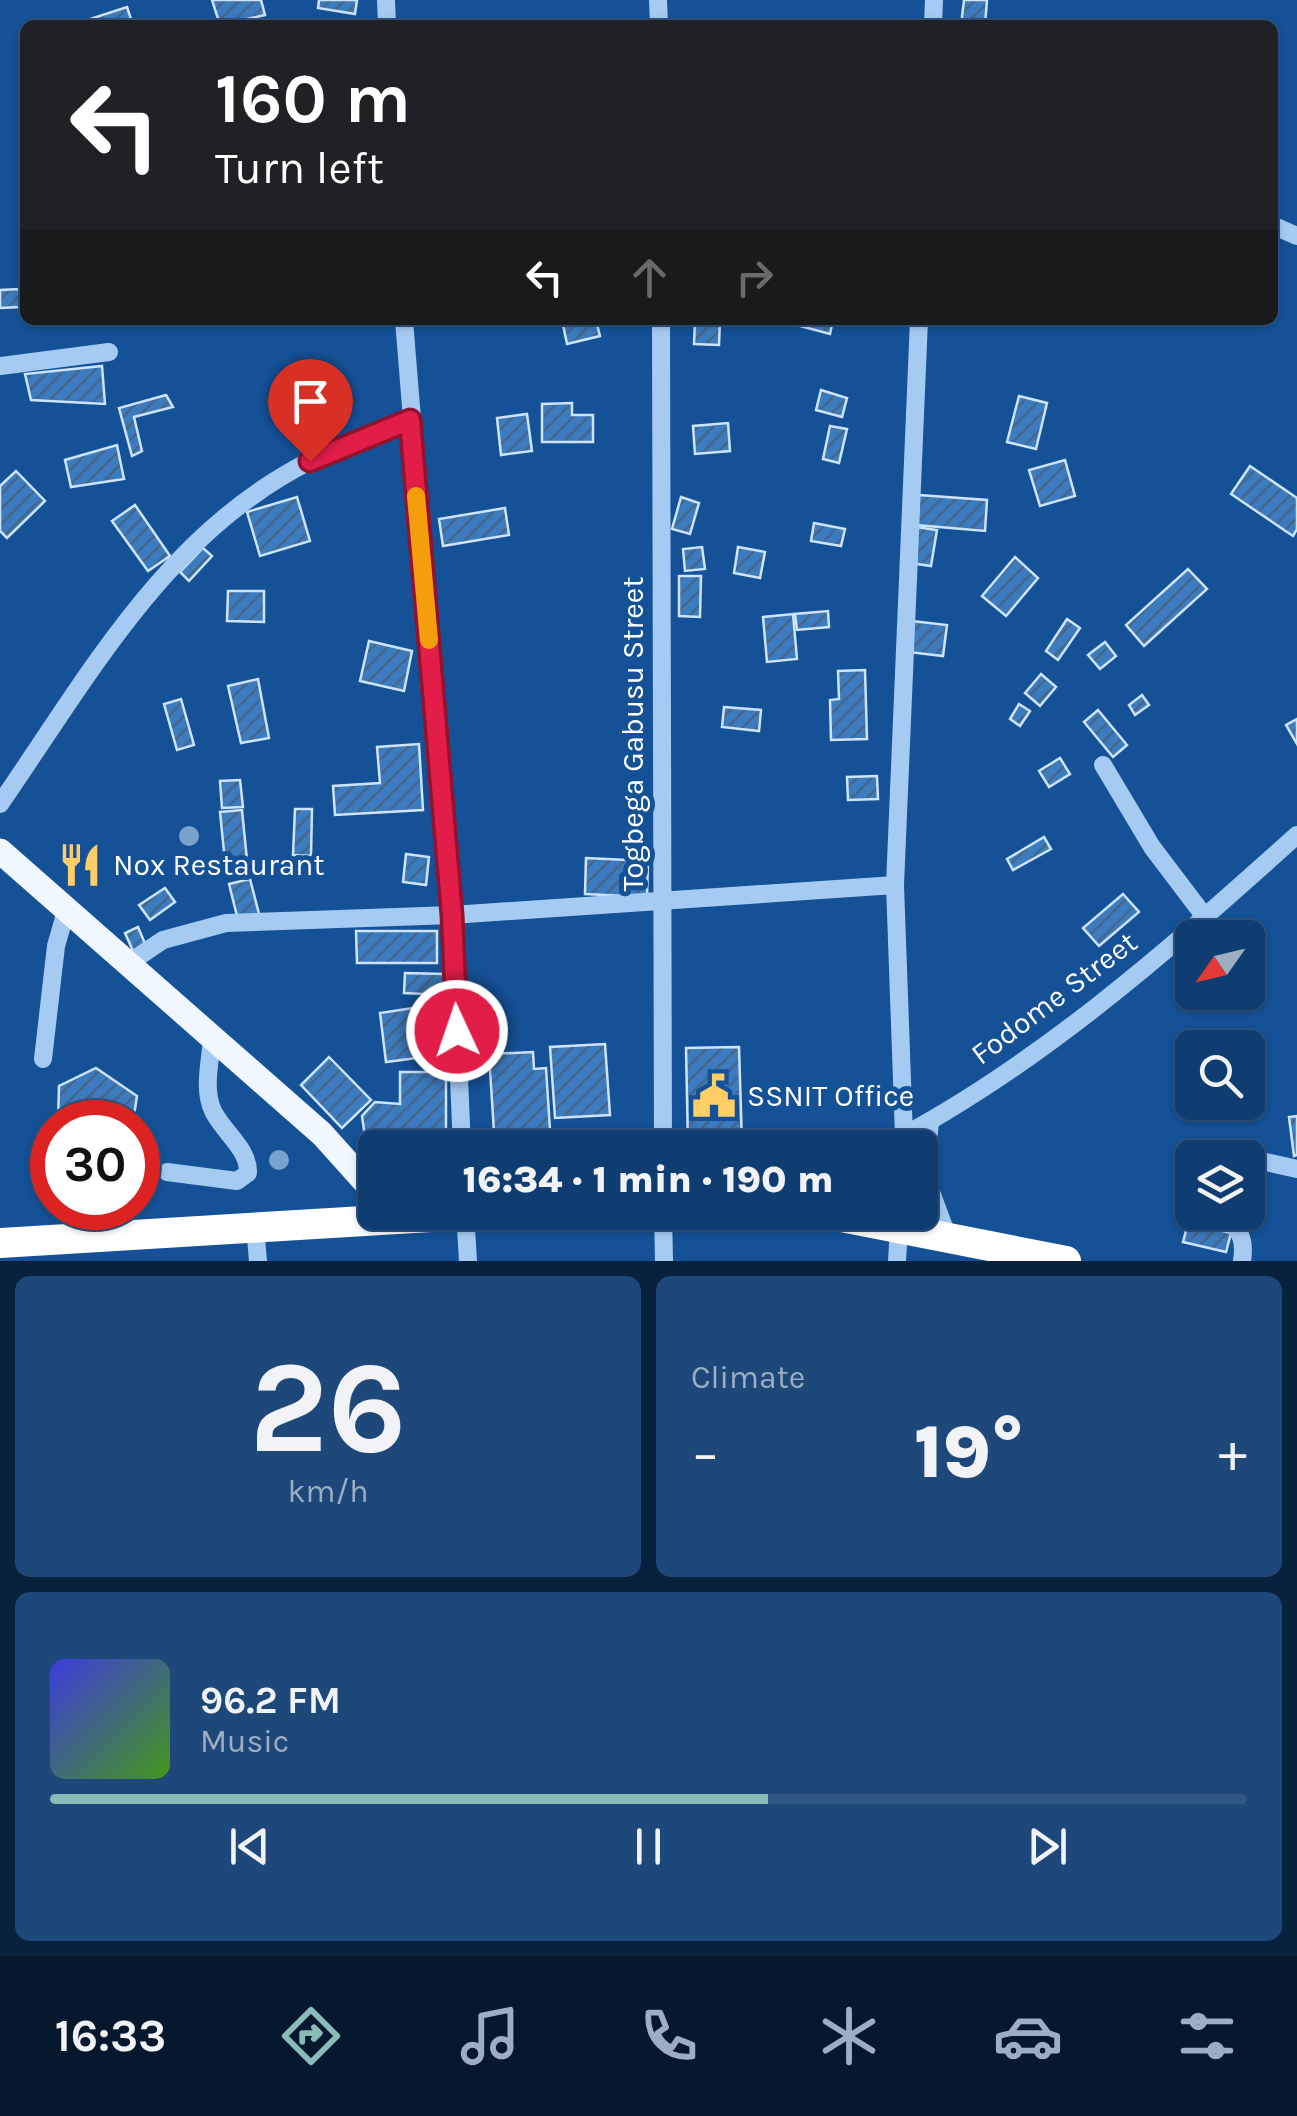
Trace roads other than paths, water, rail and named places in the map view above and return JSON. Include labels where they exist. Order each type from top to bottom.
[{"type":"highway","points":[[0,1243],[256,1226],[358,1212]]},
{"type":"highway","points":[[917,1230],[1066,1261]]},
{"type":"main road","points":[[0,851],[322,1134],[358,1176]]},
{"type":"street","points":[[404,325],[452,915],[461,1130]]},
{"type":"street","name":"Togbega Gabusu Street","points":[[661,325],[663,1130]]},
{"type":"street","points":[[904,1130],[895,885],[919,325]]},
{"type":"street","points":[[0,366],[109,352]]},
{"type":"street","points":[[0,804],[135,607],[175,562],[220,520],[310,461],[410,420]]},
{"type":"street","points":[[1103,765],[1152,846],[1205,917]]},
{"type":"street","name":"Fodome Street","points":[[914,1130],[1045,1043],[1205,917],[1297,835]]},
{"type":"street","points":[[126,965],[163,940],[226,923],[452,915],[895,885]]},
{"type":"street","points":[[43,1059],[56,946],[66,911]]},
{"type":"street","points":[[167,1172],[238,1181],[248,1174],[248,1162],[214,1112],[207,1093],[212,1040]]},
{"type":"street","points":[[930,1120],[925,1176],[947,1235]]},
{"type":"street","points":[[1265,1162],[1297,1170]]},
{"type":"street","points":[[256,1226],[258,1261]]},
{"type":"street","points":[[466,1230],[468,1261]]},
{"type":"street","points":[[664,1230],[664,1261]]},
{"type":"street","points":[[897,1261],[899,1230]]},
{"type":"street","points":[[1238,1230],[1244,1243],[1242,1261]]},
{"type":"place","name":"Nox Restaurant","points":[[80,865]]},
{"type":"place","name":"SSNIT Office","points":[[714,1096]]}]
